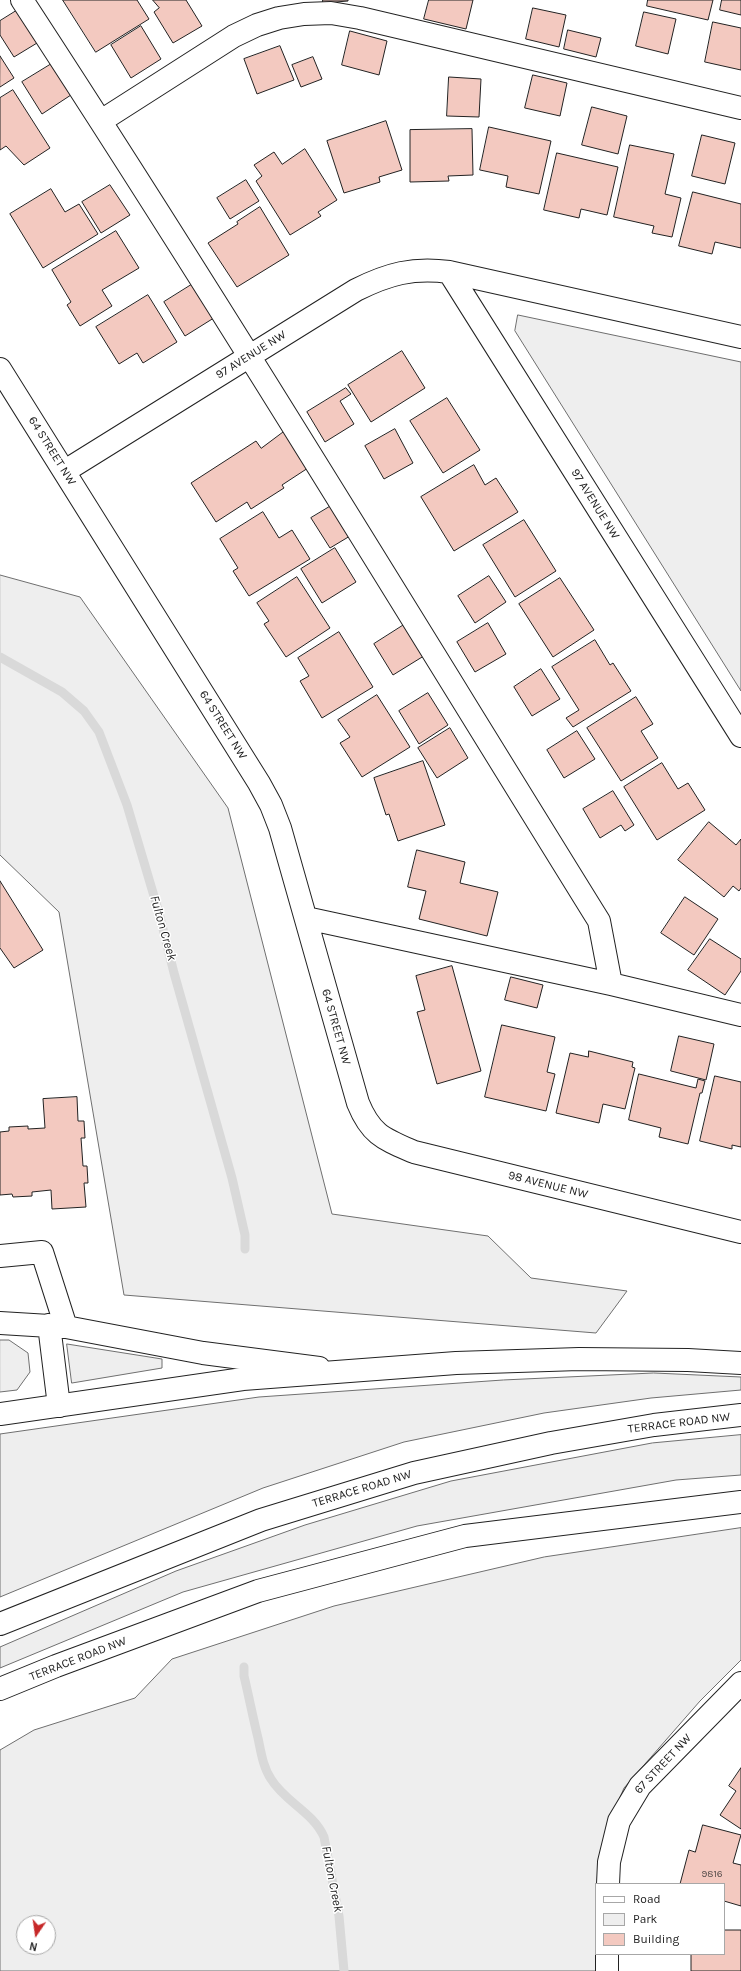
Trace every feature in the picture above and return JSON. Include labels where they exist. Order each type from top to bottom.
[{"type":"street","points":[[22,0],[101,121],[599,921],[611,984]]},
{"type":"street","points":[[101,121],[234,36],[279,18],[304,14],[331,13],[360,18],[741,108]]},
{"type":"street","name":"97 AVENUE NW","points":[[65,472],[248,356],[356,290],[376,280],[413,270],[432,269],[449,272],[741,337]]},
{"type":"street","name":"97 AVENUE NW","points":[[449,272],[741,736]]},
{"type":"street","name":"64 STREET NW","points":[[0,369],[268,800],[280,828],[358,1103],[364,1119]]},
{"type":"street","points":[[306,918],[611,984],[741,1015]]},
{"type":"street","name":"98 AVENUE NW","points":[[364,1119],[372,1129],[384,1138],[414,1152],[741,1232]]},
{"type":"street","points":[[0,1256],[42,1252],[57,1326],[58,1406]]},
{"type":"street","points":[[0,1323],[57,1326],[202,1354],[348,1371]]},
{"type":"street","points":[[0,1414],[242,1379],[456,1363],[580,1359],[688,1360],[741,1363]]},
{"type":"street","name":"TERRACE ROAD NW","points":[[0,1624],[261,1520],[414,1474],[551,1443],[654,1425],[741,1415]]},
{"type":"street","name":"TERRACE ROAD NW","points":[[0,1690],[56,1666],[258,1591],[465,1536],[741,1502]]},
{"type":"street","name":"67 STREET NW","points":[[608,1883],[609,1862],[619,1821],[640,1786],[741,1683]]},
{"type":"street","points":[[607,1955],[607,1971]]},
{"type":"green space","points":[[518,315],[741,362],[741,691],[515,331]]},
{"type":"green space","points":[[0,575],[80,597],[228,808],[332,1214],[488,1236],[531,1278],[627,1291],[596,1333],[124,1295],[59,912],[0,855]]},
{"type":"green space","points":[[0,1340],[9,1340],[28,1353],[30,1372],[17,1390],[0,1392]]},
{"type":"green space","points":[[67,1344],[162,1359],[162,1368],[72,1383]]},
{"type":"green space","points":[[654,1373],[741,1377],[741,1390],[651,1398],[544,1413],[404,1442],[263,1488],[0,1597],[0,1434],[259,1397],[503,1380]]},
{"type":"green space","points":[[741,1435],[741,1475],[676,1480],[417,1526],[183,1592],[0,1668],[0,1647],[176,1571],[305,1525],[451,1481],[652,1443]]},
{"type":"green space","points":[[741,1528],[741,1660],[700,1701],[624,1788],[608,1825],[598,1883],[595,1883],[595,1955],[600,1971],[0,1971],[0,1750],[34,1730],[135,1698],[172,1659],[334,1606],[544,1557]]},
{"type":"building","points":[[63,0],[137,0],[149,19],[96,52]]},
{"type":"building","points":[[153,0],[186,0],[202,26],[173,43],[154,12],[159,8]]},
{"type":"building","points":[[323,0],[348,0],[348,1],[323,3]]},
{"type":"building","points":[[429,0],[473,0],[466,29],[424,19]]},
{"type":"building","points":[[648,0],[713,0],[708,20],[647,6]]},
{"type":"building","points":[[722,0],[741,0],[741,15],[720,10]]},
{"type":"building","points":[[21,8],[42,40],[14,57],[0,35],[0,21]]},
{"type":"building","points":[[533,8],[566,15],[559,47],[526,39]]},
{"type":"building","points":[[644,12],[676,19],[668,54],[636,46]]},
{"type":"building","points":[[713,22],[741,28],[741,70],[705,62]]},
{"type":"building","points":[[141,26],[161,59],[131,78],[111,45]]},
{"type":"building","points":[[568,30],[601,38],[596,57],[564,49]]},
{"type":"building","points":[[350,31],[387,41],[379,75],[342,65]]},
{"type":"building","points":[[280,46],[294,80],[257,94],[244,59]]},
{"type":"building","points":[[0,56],[14,78],[0,87]]},
{"type":"building","points":[[313,57],[322,79],[301,87],[292,65]]},
{"type":"building","points":[[58,60],[74,93],[42,114],[22,82]]},
{"type":"building","points":[[533,75],[567,83],[560,116],[525,108]]},
{"type":"building","points":[[449,77],[481,79],[479,117],[447,116]]},
{"type":"building","points":[[13,90],[50,148],[24,165],[6,146],[0,150],[0,98]]},
{"type":"building","points":[[592,107],[627,116],[618,154],[582,145]]},
{"type":"building","points":[[386,121],[402,170],[379,177],[380,182],[344,193],[327,141]]},
{"type":"building","points":[[489,127],[551,141],[539,194],[506,187],[508,176],[480,170]]},
{"type":"building","points":[[472,129],[473,175],[448,176],[449,181],[410,182],[410,130]]},
{"type":"building","points":[[702,135],[735,143],[725,184],[692,176]]},
{"type":"building","points":[[630,145],[674,154],[665,194],[681,198],[672,237],[652,233],[654,226],[614,217]]},
{"type":"building","points":[[305,149],[337,200],[318,212],[321,216],[290,235],[256,181],[262,176],[254,165],[274,152],[282,164]]},
{"type":"building","points":[[557,153],[618,167],[607,215],[581,209],[579,218],[544,210]]},
{"type":"building","points":[[246,180],[259,201],[230,219],[217,198]]},
{"type":"building","points":[[110,185],[130,215],[101,233],[82,202]]},
{"type":"building","points":[[51,189],[65,212],[79,204],[98,234],[43,268],[10,214]]},
{"type":"building","points":[[693,192],[741,204],[741,248],[715,242],[712,254],[679,246]]},
{"type":"building","points":[[260,207],[289,255],[237,287],[208,243],[238,224],[237,222]]},
{"type":"building","points":[[116,231],[139,268],[102,290],[112,306],[80,326],[67,305],[71,302],[52,270]]},
{"type":"building","points":[[196,282],[217,316],[185,336],[164,302]]},
{"type":"building","points":[[148,295],[177,342],[143,363],[137,353],[119,364],[96,327]]},
{"type":"building","points":[[402,351],[425,388],[371,422],[348,385]]},
{"type":"building","points":[[346,388],[351,394],[340,401],[354,424],[325,442],[307,412]]},
{"type":"building","points":[[447,398],[480,450],[443,473],[410,421]]},
{"type":"building","points":[[395,429],[413,463],[384,479],[365,446]]},
{"type":"building","points":[[285,431],[308,468],[282,485],[284,488],[251,509],[247,502],[216,522],[191,483],[256,441],[261,448]]},
{"type":"building","points":[[474,465],[485,485],[496,478],[518,512],[454,551],[421,497]]},
{"type":"building","points":[[336,503],[355,533],[330,548],[311,518]]},
{"type":"building","points":[[263,512],[279,538],[292,530],[310,559],[249,596],[233,571],[238,568],[220,539]]},
{"type":"building","points":[[524,520],[556,571],[515,597],[483,545]]},
{"type":"building","points":[[335,548],[356,582],[322,603],[301,569]]},
{"type":"building","points":[[489,576],[506,602],[475,623],[458,596]]},
{"type":"building","points":[[297,577],[330,628],[286,657],[264,624],[269,621],[257,603]]},
{"type":"building","points":[[560,578],[594,630],[553,657],[519,604]]},
{"type":"building","points":[[407,623],[427,654],[393,675],[374,644]]},
{"type":"building","points":[[488,623],[506,654],[475,672],[457,642]]},
{"type":"building","points":[[339,632],[373,687],[322,718],[300,681],[309,676],[298,658]]},
{"type":"building","points":[[595,640],[610,665],[613,663],[631,691],[573,727],[566,718],[579,710],[552,667]]},
{"type":"building","points":[[541,669],[560,699],[532,716],[514,687]]},
{"type":"building","points":[[428,693],[448,725],[419,744],[399,711]]},
{"type":"building","points":[[377,695],[410,747],[362,777],[340,743],[350,737],[338,720]]},
{"type":"building","points":[[636,697],[653,724],[641,731],[658,758],[621,781],[587,728]]},
{"type":"building","points":[[450,728],[468,758],[437,778],[418,748]]},
{"type":"building","points":[[577,731],[595,759],[564,778],[547,750]]},
{"type":"building","points":[[423,761],[445,825],[398,841],[389,814],[386,815],[374,778]]},
{"type":"building","points":[[662,763],[678,789],[688,783],[705,810],[657,840],[624,787]]},
{"type":"building","points":[[613,791],[634,825],[625,831],[621,825],[600,838],[583,809]]},
{"type":"building","points":[[709,822],[736,845],[741,839],[741,888],[739,891],[733,886],[724,897],[678,860]]},
{"type":"building","points":[[417,850],[465,862],[460,883],[498,892],[487,936],[419,919],[426,891],[408,887]]},
{"type":"building","points":[[0,881],[43,950],[14,968],[0,948]]},
{"type":"building","points":[[685,897],[718,919],[694,955],[661,933]]},
{"type":"building","points":[[710,939],[741,959],[741,971],[725,995],[688,970]]},
{"type":"building","points":[[452,966],[481,1071],[437,1084],[417,1012],[425,1010],[416,976]]},
{"type":"building","points":[[511,977],[543,985],[537,1008],[505,1000]]},
{"type":"building","points":[[502,1025],[555,1037],[547,1072],[555,1074],[546,1111],[485,1097]]},
{"type":"building","points":[[679,1036],[714,1044],[706,1080],[671,1071]]},
{"type":"building","points":[[589,1051],[633,1062],[632,1067],[635,1068],[625,1109],[603,1104],[599,1123],[556,1113],[570,1053],[588,1057]]},
{"type":"building","points":[[639,1074],[696,1088],[698,1079],[705,1081],[702,1093],[700,1093],[688,1144],[659,1137],[661,1128],[629,1120]]},
{"type":"building","points":[[715,1076],[741,1082],[741,1147],[732,1145],[732,1149],[700,1141]]},
{"type":"building","points":[[77,1097],[78,1121],[84,1121],[85,1138],[81,1138],[83,1166],[87,1166],[88,1183],[84,1183],[86,1207],[52,1209],[51,1190],[32,1192],[32,1196],[13,1197],[12,1194],[0,1195],[0,1132],[9,1131],[9,1127],[28,1126],[28,1129],[45,1128],[43,1099]]},
{"type":"building","points":[[741,1768],[741,1829],[720,1815],[736,1791],[729,1786]]},
{"type":"building","points":[[703,1825],[741,1835],[733,1863],[741,1865],[741,1906],[725,1901],[725,1883],[680,1883],[689,1850],[695,1852]]},
{"type":"building","points":[[725,1930],[741,1930],[741,1971],[691,1971],[691,1955],[725,1955]]},
{"type":"waterway","name":"Fulton Creek","points":[[0,657],[62,692],[84,711],[99,732],[127,805],[159,913],[174,973],[232,1178],[245,1235],[245,1249]]},
{"type":"waterway","name":"Fulton Creek","points":[[244,1667],[244,1676],[261,1754],[268,1774],[277,1787],[313,1821],[324,1837],[339,1916],[344,1971]]}]
